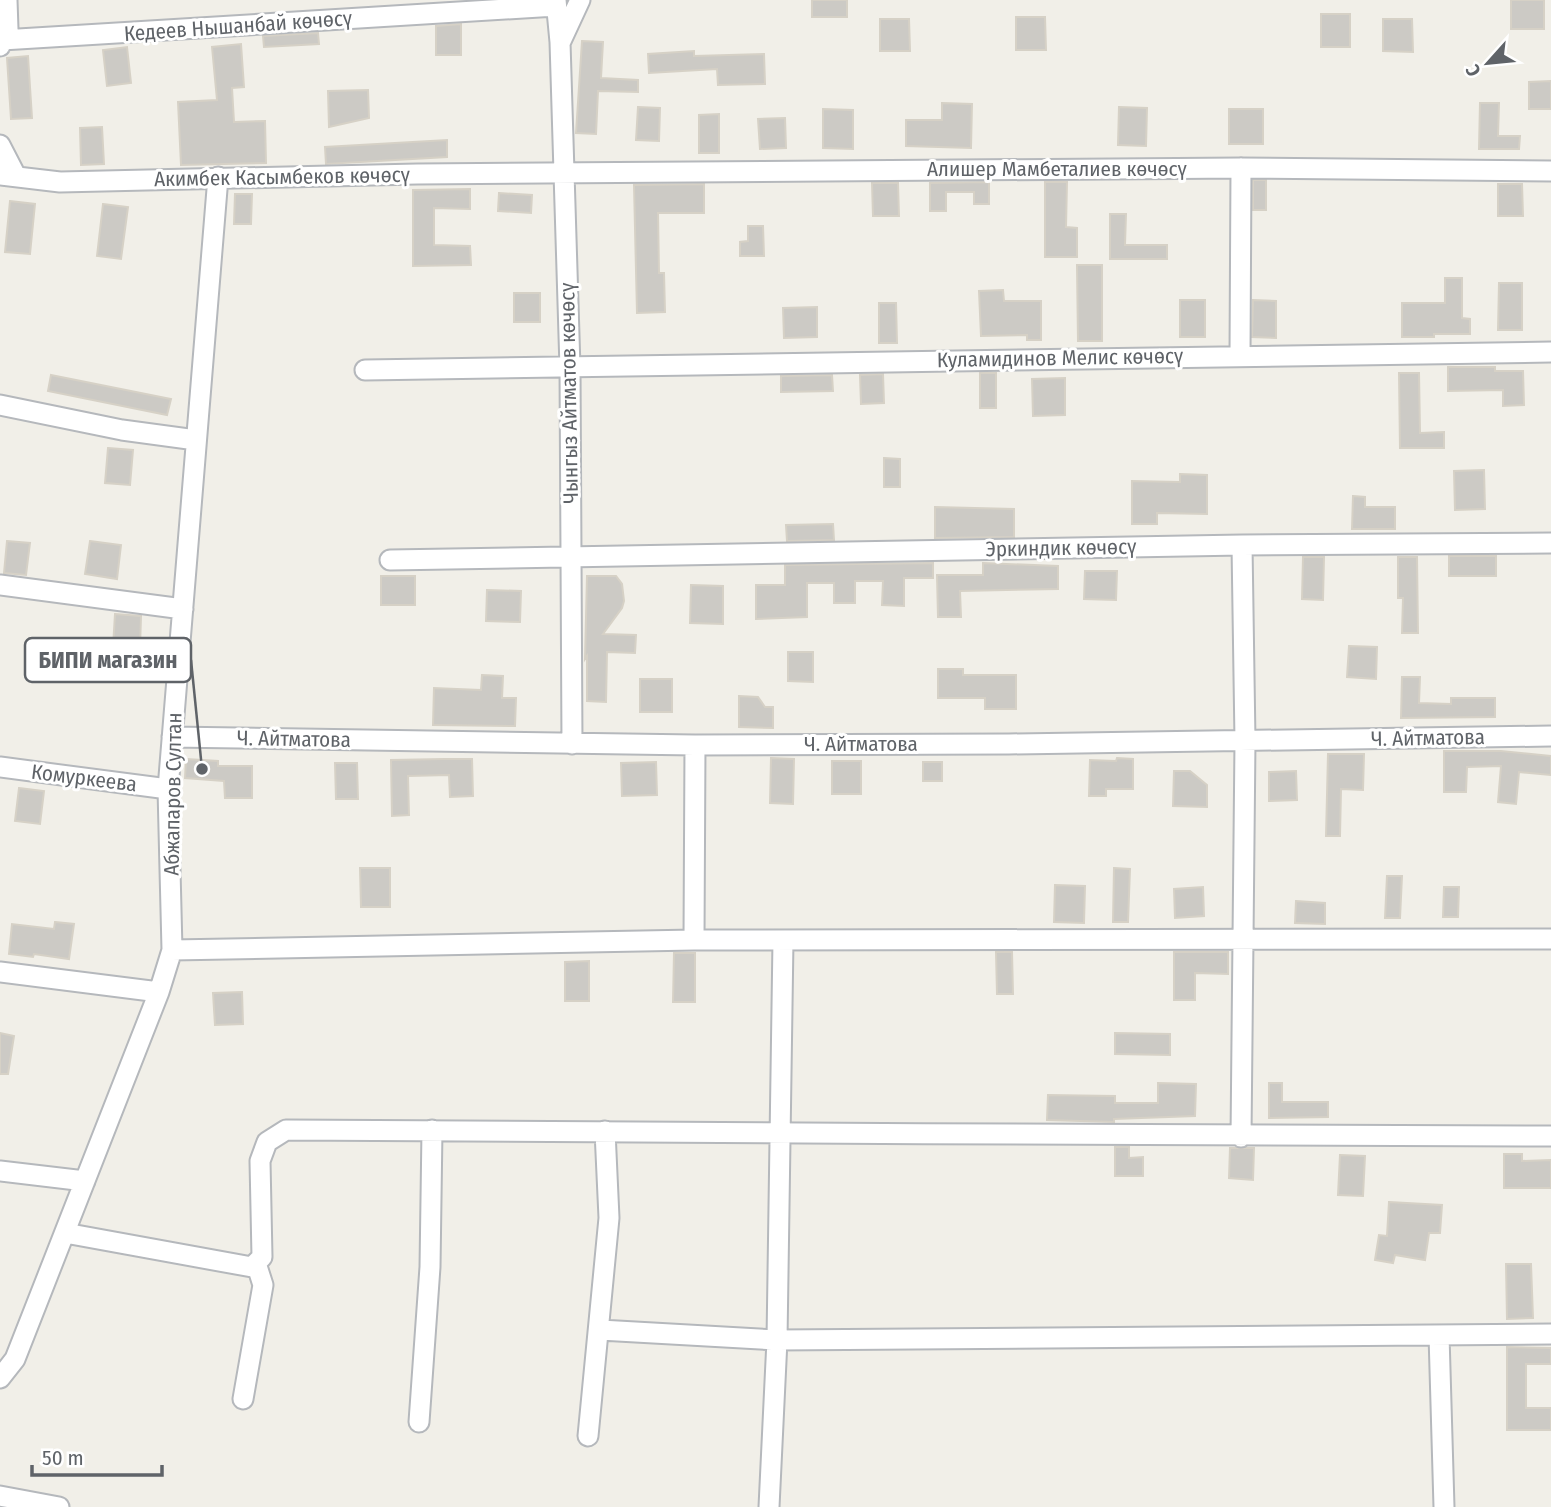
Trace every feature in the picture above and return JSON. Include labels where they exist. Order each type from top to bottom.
[{"type":"street","points":[[1,43],[8,29],[7,0]]},
{"type":"street","name":"Чынгыз Айтматов көчөсү","points":[[561,42],[580,0]]},
{"type":"street","name":"Кедеев Нышанбай көчөсү","points":[[1,43],[556,3]]},
{"type":"street","name":"Чынгыз Айтматов көчөсү","points":[[556,3],[561,42],[570,368],[572,744]]},
{"type":"street","points":[[0,145],[8,176]]},
{"type":"street","points":[[1240,355],[1241,168]]},
{"type":"street","name":"Алишер Мамбеталиев көчөсү","points":[[564,173],[1241,168],[1551,171]]},
{"type":"street","name":"Акимбек Касымбеков көчөсү","points":[[8,176],[60,182],[218,177],[564,173]]},
{"type":"street","name":"Абжапаров Султан","points":[[0,1378],[15,1359],[159,992],[172,950],[169,789],[172,737],[218,177]]},
{"type":"street","name":"Куламидинов Мелис көчөсү","points":[[365,370],[1551,352]]},
{"type":"street","points":[[0,405],[121,430],[196,440]]},
{"type":"street","name":"Эркиндик көчөсү","points":[[390,560],[1242,545],[1551,543]]},
{"type":"street","points":[[1241,1137],[1245,741],[1242,545]]},
{"type":"street","points":[[0,585],[183,609]]},
{"type":"street","name":"Ч. Айтматова","points":[[172,737],[695,745],[1551,736]]},
{"type":"street","points":[[694,940],[695,745]]},
{"type":"street","name":"Комуркеева","points":[[0,767],[169,789]]},
{"type":"street","points":[[172,950],[694,940],[1551,939]]},
{"type":"street","points":[[769,1507],[777,1340],[783,940]]},
{"type":"street","points":[[0,972],[159,992]]},
{"type":"street","points":[[65,1233],[252,1267],[262,1257],[260,1161],[267,1142],[286,1130],[1241,1137],[1551,1136]]},
{"type":"street","points":[[419,1422],[430,1267],[432,1130]]},
{"type":"street","points":[[589,1436],[609,1218],[606,1131]]},
{"type":"street","points":[[0,1171],[85,1181]]},
{"type":"street","points":[[243,1399],[263,1285],[257,1263]]},
{"type":"street","points":[[600,1330],[777,1340],[1551,1334]]},
{"type":"street","points":[[1439,1335],[1444,1507]]},
{"type":"street","points":[[0,1496],[59,1507]]},
{"type":"building","points":[[812,0],[847,0],[847,17],[812,17]]},
{"type":"building","points":[[1511,0],[1544,0],[1544,29],[1511,29]]},
{"type":"building","points":[[1321,14],[1350,14],[1350,47],[1321,47]]},
{"type":"building","points":[[1016,17],[1045,17],[1046,50],[1016,50]]},
{"type":"building","points":[[880,19],[909,19],[910,51],[880,51]]},
{"type":"building","points":[[1383,19],[1412,19],[1413,52],[1383,51]]},
{"type":"building","points":[[461,24],[461,55],[436,55],[436,26]]},
{"type":"building","points":[[318,33],[319,44],[264,47],[263,36]]},
{"type":"building","points":[[582,41],[603,42],[601,78],[638,80],[638,92],[598,91],[596,134],[576,133]]},
{"type":"building","points":[[241,44],[244,87],[232,88],[234,122],[265,121],[266,163],[181,165],[178,102],[217,100],[212,47]]},
{"type":"building","points":[[127,47],[131,83],[107,86],[103,50]]},
{"type":"building","points":[[694,51],[694,56],[764,54],[765,84],[718,85],[717,69],[649,73],[648,54]]},
{"type":"building","points":[[28,56],[32,118],[11,119],[7,58]]},
{"type":"building","points":[[1551,81],[1551,109],[1529,109],[1529,82]]},
{"type":"building","points":[[368,90],[369,118],[329,127],[328,91]]},
{"type":"building","points":[[942,103],[972,104],[971,148],[906,146],[906,120],[942,120]]},
{"type":"building","points":[[1480,103],[1499,103],[1498,136],[1520,136],[1519,149],[1479,149]]},
{"type":"building","points":[[638,107],[660,108],[659,141],[636,140]]},
{"type":"building","points":[[1119,107],[1147,108],[1146,146],[1118,145]]},
{"type":"building","points":[[823,109],[853,110],[853,149],[823,148]]},
{"type":"building","points":[[1229,109],[1263,109],[1263,144],[1229,144]]},
{"type":"building","points":[[719,114],[719,153],[699,153],[699,115]]},
{"type":"building","points":[[785,118],[786,148],[760,149],[758,119]]},
{"type":"building","points":[[102,127],[104,164],[81,165],[80,128]]},
{"type":"building","points":[[447,140],[447,157],[326,164],[325,147]]},
{"type":"building","points":[[1253,180],[1266,180],[1266,210],[1253,210]]},
{"type":"building","points":[[989,182],[989,204],[974,204],[974,192],[946,192],[946,211],[930,211],[930,183]]},
{"type":"building","points":[[1045,182],[1067,182],[1066,227],[1077,228],[1077,257],[1045,257]]},
{"type":"building","points":[[872,183],[898,183],[899,216],[873,216]]},
{"type":"building","points":[[704,184],[704,213],[658,213],[659,273],[664,273],[665,312],[637,313],[634,185]]},
{"type":"building","points":[[1498,184],[1522,184],[1523,216],[1498,216]]},
{"type":"building","points":[[470,189],[470,209],[434,208],[434,245],[470,246],[471,265],[413,266],[413,190]]},
{"type":"building","points":[[499,193],[532,195],[531,213],[498,211]]},
{"type":"building","points":[[235,194],[252,194],[251,224],[234,224]]},
{"type":"building","points":[[10,201],[35,204],[30,254],[5,252]]},
{"type":"building","points":[[103,204],[128,207],[121,259],[97,256]]},
{"type":"building","points":[[1110,214],[1126,214],[1125,245],[1167,245],[1167,259],[1110,259]]},
{"type":"building","points":[[748,226],[763,226],[764,256],[740,256],[740,242],[748,241]]},
{"type":"building","points":[[1077,265],[1102,265],[1102,341],[1078,341]]},
{"type":"building","points":[[1445,278],[1462,278],[1462,318],[1470,319],[1470,334],[1402,337],[1402,303],[1445,303]]},
{"type":"building","points":[[1499,283],[1522,283],[1522,330],[1498,330]]},
{"type":"building","points":[[1003,290],[1004,301],[1041,301],[1041,340],[1027,340],[1027,335],[981,336],[979,291]]},
{"type":"building","points":[[514,293],[540,293],[540,322],[514,322]]},
{"type":"building","points":[[1180,300],[1205,300],[1205,337],[1180,337]]},
{"type":"building","points":[[1253,300],[1276,301],[1276,338],[1252,337]]},
{"type":"building","points":[[879,303],[896,303],[897,343],[879,343]]},
{"type":"building","points":[[817,307],[817,337],[784,338],[783,308]]},
{"type":"building","points":[[1448,367],[1495,367],[1495,371],[1523,371],[1524,405],[1503,406],[1503,390],[1448,391]]},
{"type":"building","points":[[980,373],[996,373],[996,408],[980,408]]},
{"type":"building","points":[[1399,373],[1419,373],[1420,433],[1444,432],[1444,448],[1400,448]]},
{"type":"building","points":[[883,374],[884,403],[861,404],[860,375]]},
{"type":"building","points":[[51,375],[171,399],[167,415],[48,391]]},
{"type":"building","points":[[832,375],[833,391],[781,392],[781,376]]},
{"type":"building","points":[[1065,378],[1065,415],[1033,416],[1032,379]]},
{"type":"building","points":[[108,448],[133,450],[130,485],[105,483]]},
{"type":"building","points":[[884,458],[900,459],[900,487],[884,487]]},
{"type":"building","points":[[1484,470],[1485,509],[1455,510],[1454,471]]},
{"type":"building","points":[[1180,474],[1207,475],[1207,514],[1157,513],[1157,524],[1132,524],[1132,481],[1180,482]]},
{"type":"building","points":[[1353,496],[1365,497],[1365,507],[1395,507],[1395,529],[1352,529]]},
{"type":"building","points":[[935,507],[1014,509],[1014,537],[935,538]]},
{"type":"building","points":[[833,524],[834,540],[787,541],[786,525]]},
{"type":"building","points":[[7,541],[30,543],[26,575],[4,573]]},
{"type":"building","points":[[90,541],[121,545],[117,579],[85,574]]},
{"type":"building","points":[[1449,556],[1496,556],[1496,576],[1449,576]]},
{"type":"building","points":[[1303,557],[1324,557],[1323,600],[1302,599]]},
{"type":"building","points":[[1398,557],[1417,557],[1418,633],[1402,633],[1403,598],[1398,598]]},
{"type":"building","points":[[933,563],[933,578],[904,578],[904,606],[882,605],[883,581],[855,581],[855,603],[834,603],[834,583],[807,583],[807,617],[756,619],[756,585],[785,585],[785,565]]},
{"type":"building","points":[[983,563],[1058,566],[1058,589],[960,591],[961,617],[938,617],[937,575],[983,575]]},
{"type":"building","points":[[1085,571],[1117,571],[1116,600],[1084,599]]},
{"type":"building","points":[[381,576],[415,576],[415,605],[381,605]]},
{"type":"building","points":[[587,576],[616,576],[622,584],[622,608],[603,634],[636,635],[635,653],[607,652],[606,702],[587,701]]},
{"type":"building","points":[[691,585],[723,586],[723,624],[690,623]]},
{"type":"building","points":[[487,590],[521,591],[520,622],[486,621]]},
{"type":"building","points":[[115,614],[141,616],[140,648],[113,647]]},
{"type":"building","points":[[1349,646],[1377,647],[1376,679],[1347,677]]},
{"type":"building","points":[[788,652],[813,652],[813,682],[788,681]]},
{"type":"building","points":[[938,669],[963,669],[963,675],[1016,675],[1016,709],[985,709],[985,698],[938,698]]},
{"type":"building","points":[[482,675],[503,676],[502,698],[516,698],[515,726],[433,725],[434,688],[481,690]]},
{"type":"building","points":[[1402,677],[1420,677],[1419,703],[1451,704],[1451,698],[1495,698],[1495,717],[1401,718]]},
{"type":"building","points":[[640,679],[672,679],[672,712],[640,712]]},
{"type":"building","points":[[739,696],[758,697],[765,707],[773,707],[773,728],[739,727]]},
{"type":"building","points":[[1444,751],[1501,751],[1551,756],[1551,775],[1519,772],[1516,804],[1498,802],[1501,766],[1467,767],[1466,792],[1444,792]]},
{"type":"building","points":[[1328,754],[1364,754],[1363,790],[1341,789],[1340,836],[1326,836]]},
{"type":"building","points":[[771,758],[794,759],[793,804],[770,803]]},
{"type":"building","points":[[1117,758],[1133,759],[1133,789],[1106,789],[1106,796],[1089,796],[1090,760],[1116,761]]},
{"type":"building","points":[[186,759],[218,761],[218,766],[252,766],[252,798],[225,798],[224,781],[185,778]]},
{"type":"building","points":[[472,759],[473,796],[450,797],[449,775],[408,776],[409,815],[392,816],[391,760]]},
{"type":"building","points":[[832,761],[861,761],[861,794],[832,794]]},
{"type":"building","points":[[656,762],[657,795],[622,796],[621,763]]},
{"type":"building","points":[[923,762],[942,762],[942,781],[923,781]]},
{"type":"building","points":[[335,763],[357,763],[358,799],[336,799]]},
{"type":"building","points":[[1174,771],[1190,771],[1207,785],[1207,807],[1173,806]]},
{"type":"building","points":[[1296,771],[1297,800],[1269,801],[1269,772]]},
{"type":"building","points":[[19,788],[44,791],[40,824],[15,821]]},
{"type":"building","points":[[360,868],[390,868],[390,907],[361,907]]},
{"type":"building","points":[[1114,868],[1130,869],[1128,922],[1113,922]]},
{"type":"building","points":[[1387,876],[1402,876],[1400,918],[1385,918]]},
{"type":"building","points":[[1055,885],[1085,886],[1084,923],[1054,922]]},
{"type":"building","points":[[1203,887],[1204,916],[1175,918],[1174,889]]},
{"type":"building","points":[[1444,887],[1459,887],[1458,917],[1443,917]]},
{"type":"building","points":[[1296,901],[1325,903],[1325,924],[1295,923]]},
{"type":"building","points":[[55,922],[74,924],[69,959],[9,954],[12,924],[54,929]]},
{"type":"building","points":[[996,952],[1012,952],[1013,994],[997,994]]},
{"type":"building","points":[[1174,952],[1228,952],[1228,974],[1195,973],[1195,1000],[1174,1000]]},
{"type":"building","points":[[674,953],[695,953],[695,1002],[673,1002]]},
{"type":"building","points":[[589,961],[589,1001],[565,1001],[565,962]]},
{"type":"building","points":[[242,992],[243,1024],[215,1025],[213,993]]},
{"type":"building","points":[[0,1033],[14,1036],[8,1074],[0,1074]]},
{"type":"building","points":[[1115,1033],[1170,1034],[1170,1055],[1115,1054]]},
{"type":"building","points":[[1158,1083],[1196,1084],[1195,1116],[1114,1119],[1114,1122],[1047,1120],[1048,1095],[1115,1096],[1115,1103],[1158,1103]]},
{"type":"building","points":[[1269,1083],[1282,1083],[1282,1102],[1328,1102],[1328,1117],[1269,1118]]},
{"type":"building","points":[[1115,1147],[1129,1147],[1129,1158],[1143,1157],[1143,1176],[1115,1176]]},
{"type":"building","points":[[1230,1148],[1254,1148],[1253,1180],[1229,1178]]},
{"type":"building","points":[[1504,1154],[1522,1154],[1522,1161],[1551,1160],[1551,1188],[1504,1188]]},
{"type":"building","points":[[1340,1155],[1365,1156],[1363,1196],[1338,1195]]},
{"type":"building","points":[[1389,1202],[1442,1205],[1440,1233],[1429,1233],[1425,1260],[1395,1255],[1393,1263],[1375,1260],[1379,1235],[1387,1236]]},
{"type":"building","points":[[1506,1264],[1531,1264],[1533,1318],[1507,1319]]},
{"type":"building","points":[[1507,1347],[1551,1348],[1551,1364],[1526,1364],[1526,1408],[1551,1408],[1551,1430],[1507,1430]]},
{"type":"place","name":"БИПИ магазин","points":[[202,769]]}]
